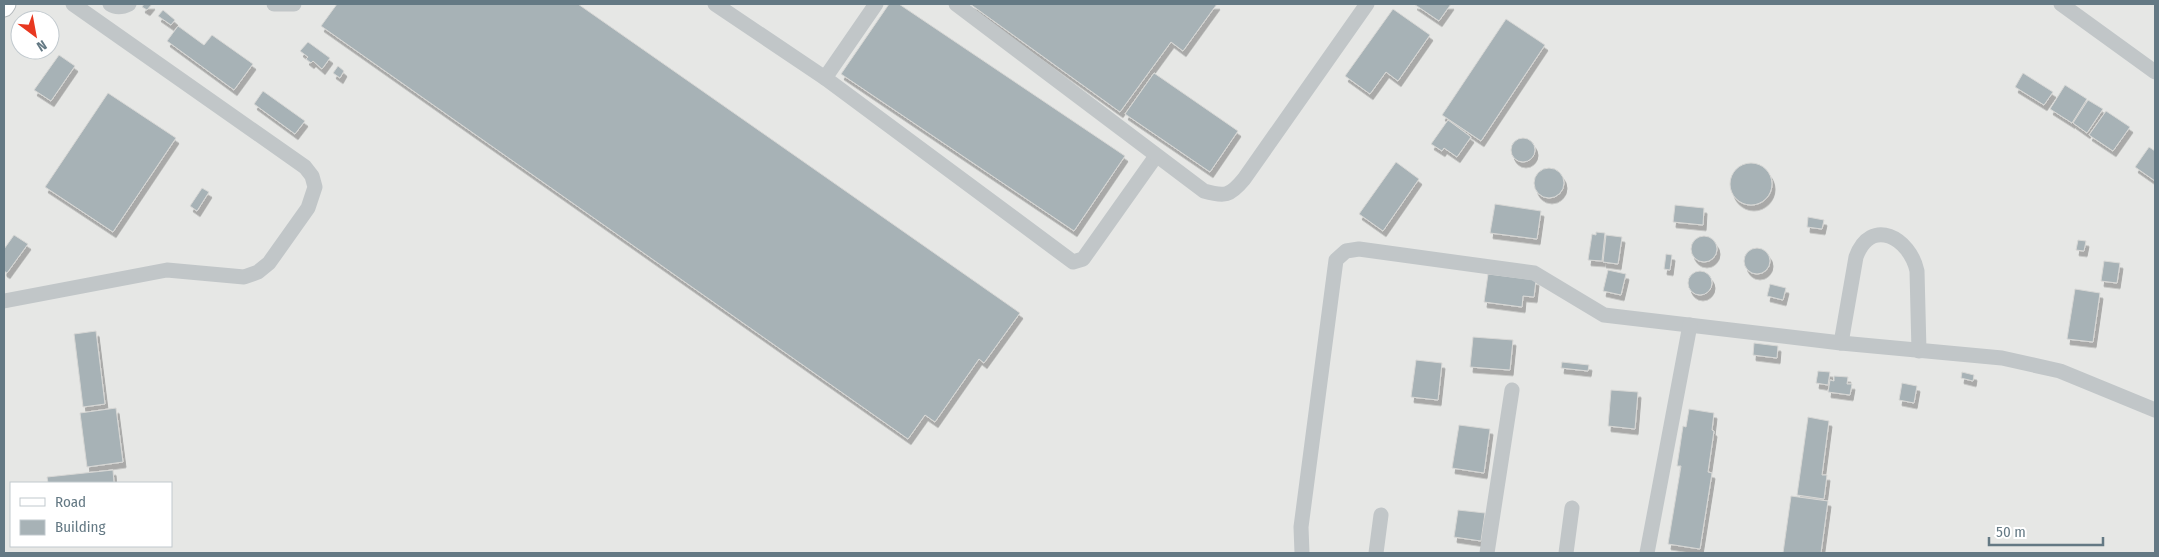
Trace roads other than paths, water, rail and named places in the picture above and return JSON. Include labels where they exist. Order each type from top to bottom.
[{"type":"street","points":[[4,301],[167,270],[244,277],[258,272],[269,263],[308,208],[314,196],[315,187],[312,176],[305,167],[73,4]]},
{"type":"street","points":[[110,4],[114,7],[122,7],[129,4]]},
{"type":"street","points":[[274,4],[294,4]]},
{"type":"street","points":[[715,4],[825,78],[1073,262],[1083,259],[1156,156]]},
{"type":"street","points":[[825,78],[876,4]]},
{"type":"street","points":[[956,4],[1156,156],[1204,191],[1219,196],[1233,192],[1244,180],[1367,4]]},
{"type":"street","points":[[2061,4],[2155,72]]},
{"type":"street","points":[[1841,342],[1856,257],[1864,240],[1877,234],[1890,236],[1900,242],[1915,262],[1917,271],[1919,351]]},
{"type":"street","points":[[1302,553],[1301,527],[1336,260],[1346,251],[1359,249],[1534,273],[1604,315],[1919,351],[2002,358],[2060,371],[2155,410]]},
{"type":"street","points":[[1647,553],[1690,325]]},
{"type":"street","points":[[1487,553],[1512,390]]},
{"type":"street","points":[[1566,553],[1572,508]]},
{"type":"street","points":[[1376,553],[1381,515]]}]
